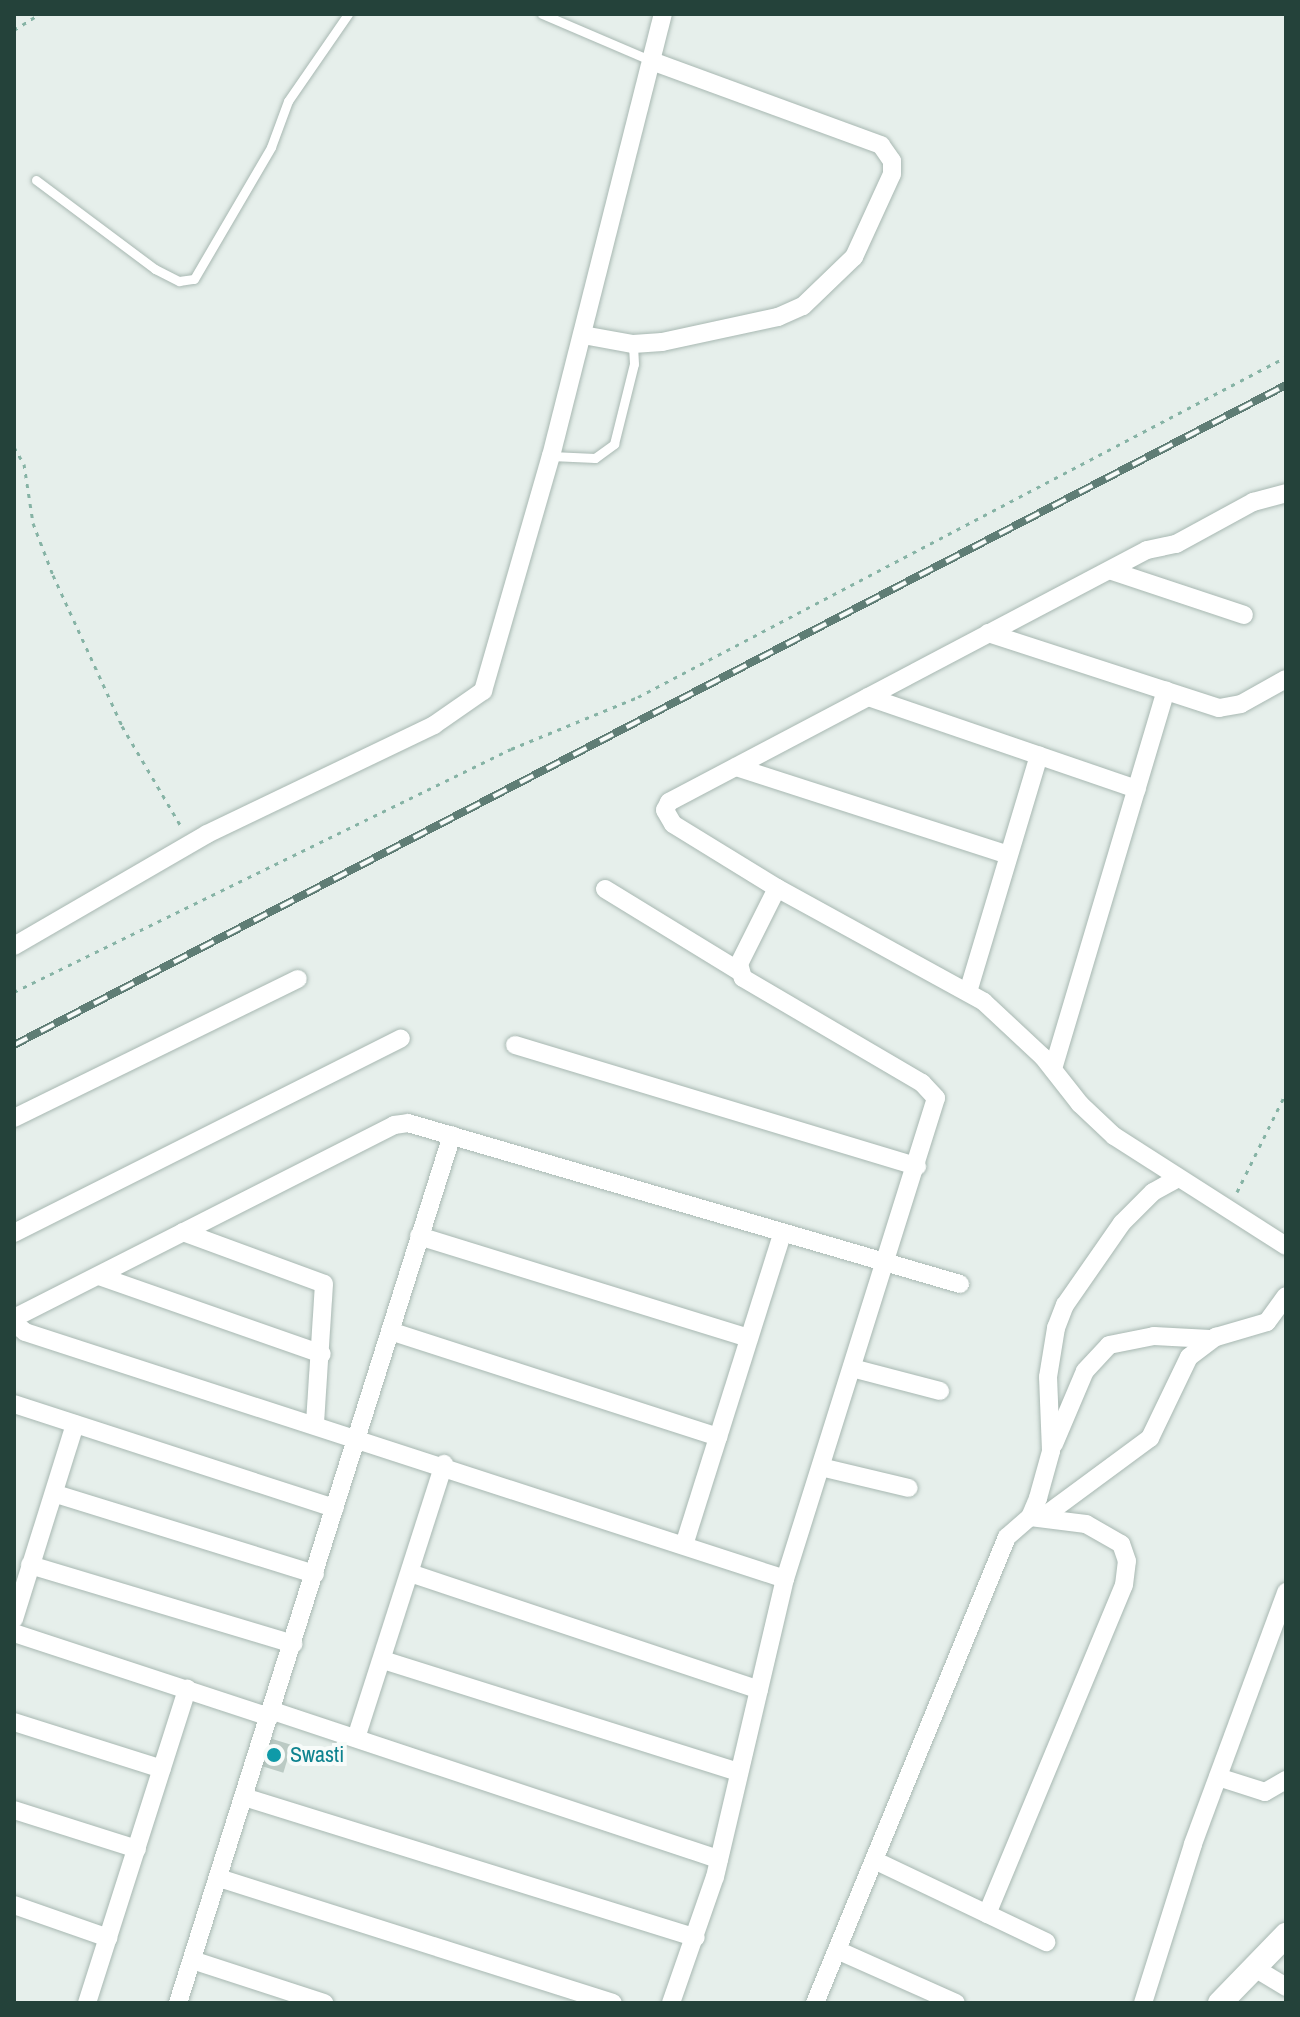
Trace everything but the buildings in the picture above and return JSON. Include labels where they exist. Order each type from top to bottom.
[{"type":"street","points":[[14,946],[190,843],[434,725],[483,691],[551,456],[663,14]]},
{"type":"street","points":[[583,335],[633,344],[753,323],[803,306],[854,257],[892,174],[892,161],[881,145],[652,61]]},
{"type":"street","points":[[1286,493],[1253,502],[1192,538],[1147,550],[1112,571],[988,633],[669,802],[666,817],[777,888],[968,992],[1018,1031],[1114,1136],[1175,1180],[1286,1246]]},
{"type":"street","points":[[1112,571],[1244,615]]},
{"type":"street","points":[[988,633],[1166,691],[1229,708],[1286,679]]},
{"type":"street","points":[[1053,1069],[1166,691]]},
{"type":"street","points":[[868,697],[1137,789]]},
{"type":"street","points":[[968,992],[1039,755]]},
{"type":"street","points":[[736,767],[1008,855]]},
{"type":"street","points":[[739,971],[777,888]]},
{"type":"street","points":[[605,889],[933,1090],[934,1112],[785,1579],[719,1859],[696,1938],[671,2003]]},
{"type":"street","points":[[14,1118],[298,979]]},
{"type":"street","points":[[14,1233],[401,1038]]},
{"type":"street","points":[[515,1045],[917,1166]]},
{"type":"street","points":[[785,1579],[685,1542],[25,1332],[14,1320],[394,1125],[452,1135],[885,1265],[960,1284]]},
{"type":"street","points":[[178,2003],[452,1135]]},
{"type":"street","points":[[1051,1451],[1048,1377],[1056,1328],[1065,1305],[1122,1223],[1153,1192],[1175,1180]]},
{"type":"street","points":[[183,1232],[324,1284],[322,1354],[315,1423]]},
{"type":"street","points":[[685,1542],[782,1234]]},
{"type":"street","points":[[419,1236],[749,1338]]},
{"type":"street","points":[[99,1276],[322,1354]]},
{"type":"street","points":[[1037,1517],[1051,1451],[1085,1371],[1109,1345],[1154,1336],[1210,1339],[1267,1322],[1286,1296]]},
{"type":"street","points":[[390,1331],[718,1437]]},
{"type":"street","points":[[815,2003],[1007,1537],[1150,1438],[1185,1362],[1210,1339]]},
{"type":"street","points":[[852,1368],[940,1391]]},
{"type":"street","points":[[14,1404],[335,1508]]},
{"type":"street","points":[[14,1619],[56,1494],[75,1424]]},
{"type":"street","points":[[356,1738],[444,1464]]},
{"type":"street","points":[[821,1467],[909,1488]]},
{"type":"street","points":[[56,1494],[315,1574]]},
{"type":"street","points":[[987,1914],[1124,1585],[1127,1561],[1121,1544],[1086,1524],[1037,1517]]},
{"type":"street","points":[[30,1565],[293,1644]]},
{"type":"street","points":[[410,1573],[759,1690]]},
{"type":"street","points":[[1143,2003],[1218,1777],[1286,1592]]},
{"type":"street","points":[[14,1633],[187,1689],[356,1738],[719,1859]]},
{"type":"street","points":[[383,1660],[739,1772]]},
{"type":"street","points":[[87,2003],[187,1689]]},
{"type":"street","points":[[14,1722],[162,1769]]},
{"type":"street","points":[[1218,1777],[1265,1792],[1286,1780]]},
{"type":"street","points":[[244,1797],[696,1938]]},
{"type":"street","points":[[14,1810],[137,1849]]},
{"type":"street","points":[[874,1860],[1046,1942]]},
{"type":"street","points":[[219,1878],[613,2003]]},
{"type":"street","points":[[14,1905],[108,1938]]},
{"type":"street","points":[[1220,2003],[1286,1935]]},
{"type":"street","points":[[837,1950],[956,2003]]},
{"type":"street","points":[[192,1960],[324,2003]]},
{"type":"street","points":[[1253,1967],[1286,1987]]},
{"type":"lane","points":[[36,180],[155,269],[179,281],[194,279],[271,147],[288,101],[348,14]]},
{"type":"lane","points":[[542,14],[652,61]]},
{"type":"lane","points":[[551,456],[595,458],[614,444],[634,364],[633,344]]},
{"type":"path","points":[[14,30],[40,14]]},
{"type":"path","points":[[14,992],[511,749],[638,697],[1286,357]]},
{"type":"path","points":[[14,447],[24,464],[33,523],[53,575],[122,726],[190,843]]},
{"type":"path","points":[[1228,1210],[1286,1093]]},
{"type":"railway","points":[[14,1045],[1286,385]]},
{"type":"place","name":"Swasti","points":[[274,1755]]}]
